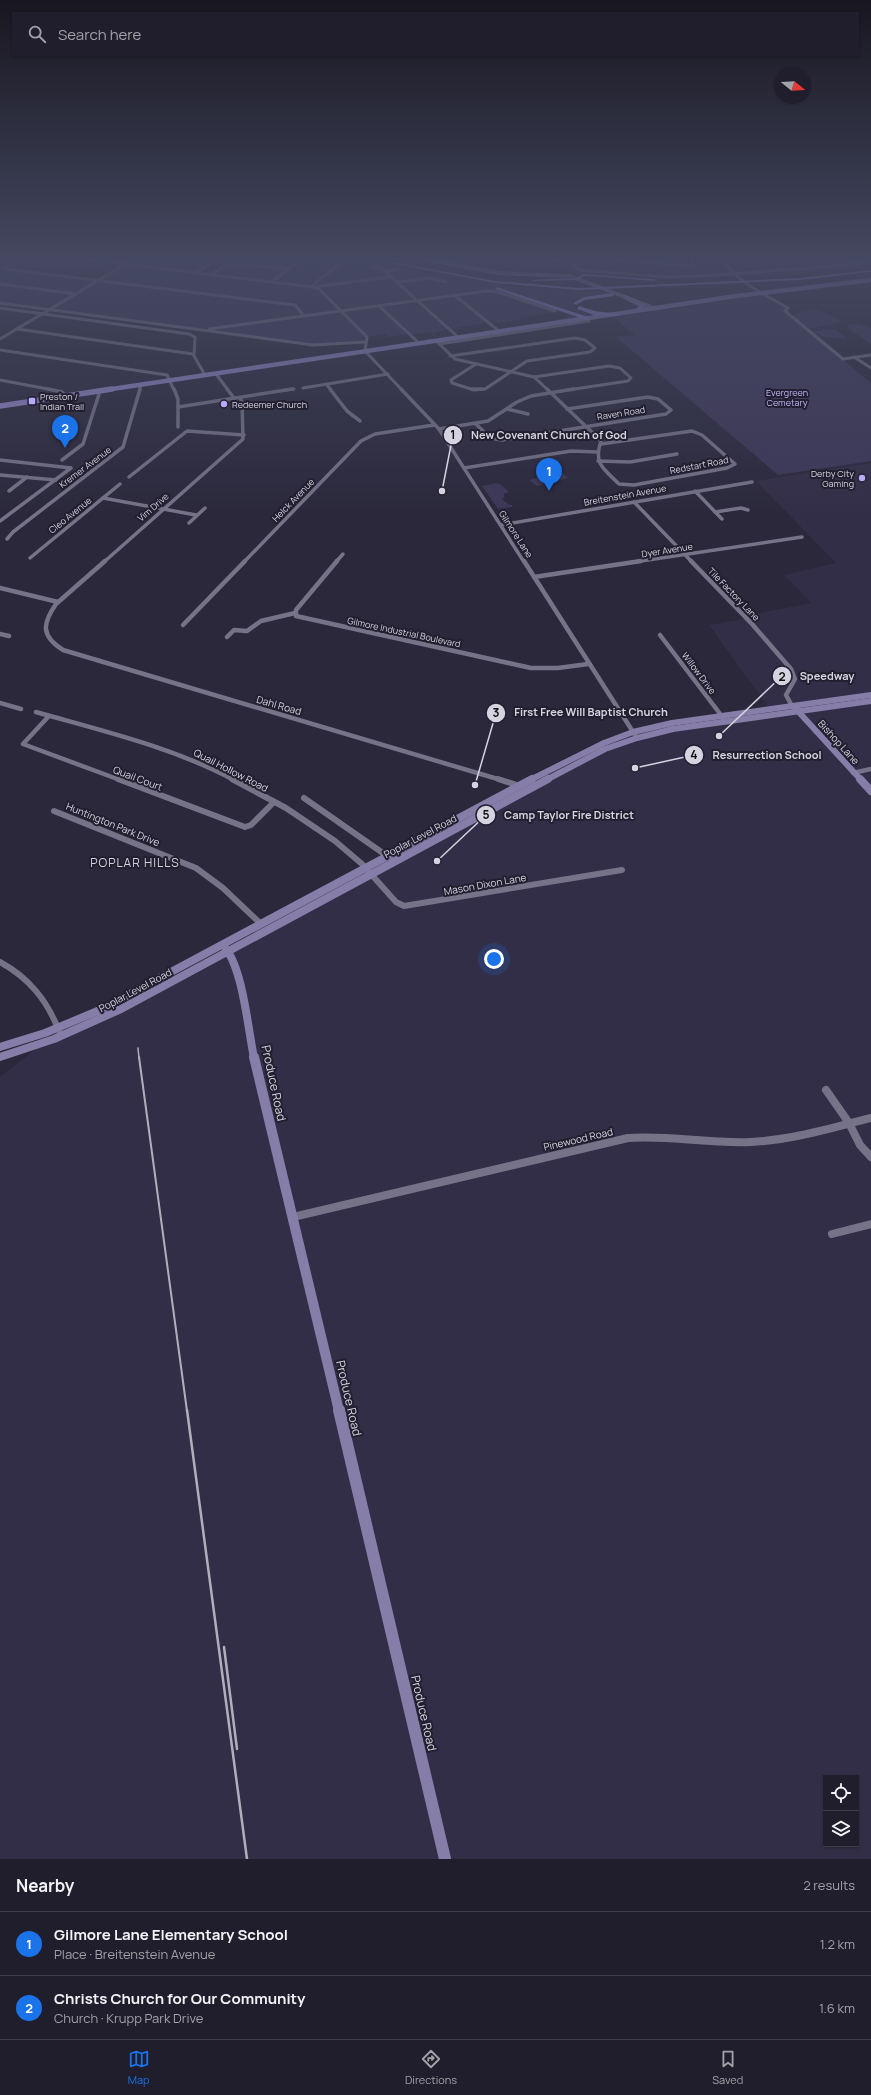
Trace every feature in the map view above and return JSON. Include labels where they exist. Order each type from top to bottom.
[{"type":"main road","points":[[1,407],[169,380],[418,343],[437,342]]},
{"type":"main road","name":"Poplar Level Road","points":[[723,718],[792,706],[871,695]]},
{"type":"main road","name":"Poplar Level Road","points":[[0,1057],[61,1036],[121,1009],[225,949],[368,871],[388,856],[585,751],[672,723],[798,711],[871,701]]},
{"type":"main road","name":"Bishop Lane","points":[[792,706],[871,791]]},
{"type":"main road","name":"Poplar Level Road","points":[[0,1047],[58,1028],[100,1010],[225,949],[261,924],[368,871],[394,862],[605,749],[635,735]]},
{"type":"main road","name":"Produce Road","points":[[225,949],[232,957],[240,986],[258,1080],[293,1217],[445,1859]]},
{"type":"street","points":[[107,342],[193,354]]},
{"type":"street","points":[[195,342],[193,354],[205,375]]},
{"type":"street","points":[[289,342],[313,345],[366,342],[365,351]]},
{"type":"street","points":[[437,342],[450,356],[476,364],[534,377],[609,366],[618,367],[631,378],[628,381],[549,393],[524,399],[491,420],[438,430]]},
{"type":"street","points":[[450,356],[547,342]]},
{"type":"street","points":[[476,364],[452,380],[452,383],[474,390],[482,390],[488,388],[529,361],[592,351],[595,348],[587,342]]},
{"type":"street","points":[[822,342],[843,359],[871,355]]},
{"type":"street","points":[[0,350],[168,376],[178,399],[178,427]]},
{"type":"street","name":"Gilmore Lane","points":[[365,351],[388,374],[438,430],[464,468],[588,664],[635,735]]},
{"type":"street","points":[[854,357],[871,368]]},
{"type":"street","points":[[216,374],[234,398]]},
{"type":"street","points":[[303,388],[388,374]]},
{"type":"street","points":[[534,377],[549,393],[601,441],[597,452],[598,461],[630,462],[678,454]]},
{"type":"street","points":[[0,380],[62,392],[67,396]]},
{"type":"street","points":[[326,384],[347,411],[360,421]]},
{"type":"street","name":"Kremer Avenue","points":[[7,539],[13,532],[123,447],[140,385]]},
{"type":"street","points":[[178,407],[294,389]]},
{"type":"street","points":[[62,460],[83,444],[100,391]]},
{"type":"street","name":"Raven Road","points":[[476,424],[490,438],[500,440],[666,414],[671,410],[658,399],[646,397],[567,409]]},
{"type":"street","points":[[129,477],[186,431],[192,430],[244,435],[242,402],[240,398]]},
{"type":"street","points":[[507,409],[528,414]]},
{"type":"street","name":"Helck Avenue","points":[[183,625],[362,440],[376,434],[434,425]]},
{"type":"street","name":"Redstart Road","points":[[598,461],[599,466],[623,485],[641,484],[734,465],[734,461],[696,432],[688,431],[616,443],[601,444]]},
{"type":"street","name":"Vim Drive","points":[[47,618],[58,602],[241,441],[244,435]]},
{"type":"street","points":[[464,468],[571,451],[597,452]]},
{"type":"street","points":[[0,460],[71,467],[56,480],[0,521]]},
{"type":"street","points":[[0,475],[56,480]]},
{"type":"street","points":[[9,491],[27,477]]},
{"type":"street","name":"Breitenstein Avenue","points":[[500,525],[752,482]]},
{"type":"street","name":"Cleo Avenue","points":[[30,558],[120,484]]},
{"type":"street","points":[[695,491],[722,519]]},
{"type":"street","points":[[104,498],[196,515]]},
{"type":"street","name":"Tile Factory Lane","points":[[634,502],[752,624],[791,670],[795,679],[786,695],[792,706]]},
{"type":"street","points":[[189,523],[205,508]]},
{"type":"street","points":[[715,512],[741,508],[748,510]]},
{"type":"street","name":"Dyer Avenue","points":[[534,577],[802,537]]},
{"type":"street","points":[[227,637],[234,630],[247,631],[261,621],[294,613],[343,554]]},
{"type":"street","points":[[0,588],[58,602]]},
{"type":"street","name":"Gilmore Industrial Boulevard","points":[[294,613],[301,618],[529,668],[558,668],[588,664]]},
{"type":"street","name":"Dahl Road","points":[[47,618],[46,628],[49,639],[60,649],[73,654],[519,786],[526,791]]},
{"type":"street","points":[[0,634],[9,636]]},
{"type":"street","name":"Willow Drive","points":[[660,635],[723,718]]},
{"type":"street","points":[[0,703],[22,709]]},
{"type":"street","name":"Quail Hollow Road","points":[[36,712],[48,717],[117,735],[190,759],[274,802],[335,841],[368,871]]},
{"type":"street","name":"Quail Court","points":[[48,717],[22,743],[245,827],[252,825],[274,802]]},
{"type":"street","points":[[853,773],[871,769]]},
{"type":"street","points":[[304,798],[388,856],[394,862]]},
{"type":"street","name":"Huntington Park Drive","points":[[54,811],[196,868],[223,888],[261,924]]},
{"type":"street","name":"Mason Dixon Lane","points":[[368,871],[396,902],[407,906],[622,870]]},
{"type":"street","points":[[0,962],[18,972],[40,993],[48,1005],[61,1036]]},
{"type":"street","points":[[826,1090],[849,1123],[860,1145],[871,1157]]},
{"type":"street","name":"Pinewood Road","points":[[293,1217],[628,1138],[665,1137],[750,1142],[784,1138],[871,1118]]},
{"type":"street","points":[[832,1234],[871,1224]]},
{"type":"shaded area","points":[[871,463],[871,1859],[0,1859],[0,1077],[55,1034],[103,1013],[227,947],[519,786],[633,732],[770,709],[709,625],[745,619],[751,615],[811,603],[784,575],[836,563],[756,481]]},
{"type":"green space","points":[[298,342],[343,342],[315,344]]},
{"type":"green space","name":"Evergreen Cemetary","points":[[622,342],[822,342],[871,383],[871,461],[778,475]]},
{"type":"green space","points":[[557,472],[563,473],[568,478],[537,486],[529,480]]},
{"type":"green space","points":[[496,483],[500,484],[509,492],[504,494],[504,498],[502,499],[509,505],[512,505],[512,507],[498,509],[482,486]]},
{"type":"railway","points":[[138,1048],[139,1058]]},
{"type":"railway","points":[[139,1057],[187,1411]]},
{"type":"railway","points":[[187,1410],[247,1859]]},
{"type":"railway","points":[[224,1647],[237,1749]]},
{"type":"place","name":"Preston / Indian Trail","points":[[32,401]]},
{"type":"place","name":"Redeemer Church","points":[[224,404]]},
{"type":"place","name":"Christs Church for Our Community","points":[[65,448]]},
{"type":"place","name":"Derby City Gaming","points":[[862,478]]},
{"type":"place","name":"New Covenant Church of God","points":[[442,491]]},
{"type":"place","name":"Gilmore Lane Elementary School","points":[[549,491]]},
{"type":"place","name":"Speedway","points":[[719,736]]},
{"type":"place","name":"Resurrection School","points":[[635,768]]},
{"type":"place","name":"First Free Will Baptist Church","points":[[475,785]]},
{"type":"place","name":"Camp Taylor Fire District","points":[[437,861]]},
{"type":"district","name":"POPLAR HILLS","points":[[135,862]]}]
